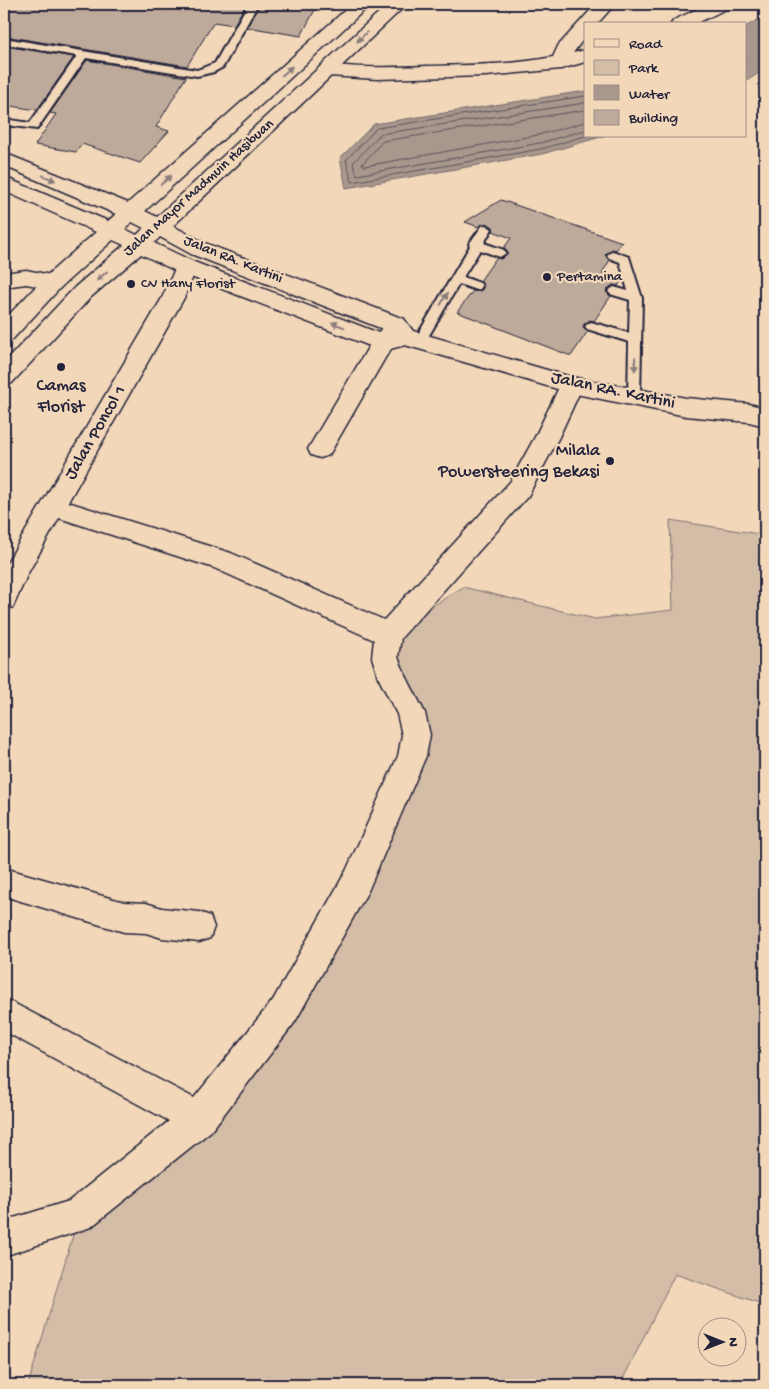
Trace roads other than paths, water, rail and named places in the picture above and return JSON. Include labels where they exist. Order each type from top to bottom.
[{"type":"main road","name":"Jalan Mayor Madmuin Hasibuan","points":[[4,334],[53,282],[362,4]]},
{"type":"main road","name":"Jalan Mayor Madmuin Hasibuan","points":[[4,376],[83,292],[158,228],[398,4]]},
{"type":"main road","points":[[589,22],[606,4]]},
{"type":"main road","points":[[684,22],[722,4]]},
{"type":"main road","points":[[561,63],[565,50],[584,27]]},
{"type":"main road","points":[[328,70],[354,74],[480,72],[561,63],[584,56]]},
{"type":"main road","name":"Jalan RA. Kartini","points":[[4,159],[130,212],[199,249],[401,336]]},
{"type":"main road","name":"Jalan RA. Kartini","points":[[4,183],[110,230],[186,267],[401,336],[571,385],[686,407],[757,415]]},
{"type":"main road","name":"Jalan Poncol 1","points":[[4,599],[16,570],[173,298],[186,267]]},
{"type":"main road","points":[[4,280],[26,277],[53,282]]},
{"type":"main road","points":[[320,449],[401,336]]},
{"type":"main road","points":[[4,1238],[79,1215],[199,1119],[284,1011],[357,881],[412,756],[416,735],[411,713],[392,677],[385,658],[388,634],[519,489],[571,385]]},
{"type":"main road","points":[[54,507],[222,560],[388,634]]},
{"type":"main road","points":[[4,882],[124,917],[146,918],[162,923],[199,927]]},
{"type":"main road","points":[[4,1014],[199,1119]]},
{"type":"lane","points":[[4,41],[197,72],[210,70],[219,64],[253,4]]},
{"type":"lane","points":[[4,122],[33,127],[83,54]]},
{"type":"lane","points":[[401,336],[456,279],[475,244],[486,229]]},
{"type":"lane","points":[[475,244],[500,253]]},
{"type":"lane","points":[[613,255],[625,260],[636,298],[634,398]]},
{"type":"lane","points":[[456,279],[476,286]]},
{"type":"lane","points":[[614,291],[636,298]]},
{"type":"lane","points":[[591,326],[636,339]]},
{"type":"water","points":[[765,16],[765,69],[746,81],[746,26]]},
{"type":"water","points":[[584,91],[584,138],[597,138],[542,154],[346,188],[340,158],[374,124]]},
{"type":"place","name":"Pertamina","points":[[547,277]]},
{"type":"place","name":"CV Hany Florist","points":[[131,284]]},
{"type":"place","name":"Camas Florist","points":[[61,367]]},
{"type":"place","name":"Milala Powersteering Bekasi","points":[[610,461]]}]
